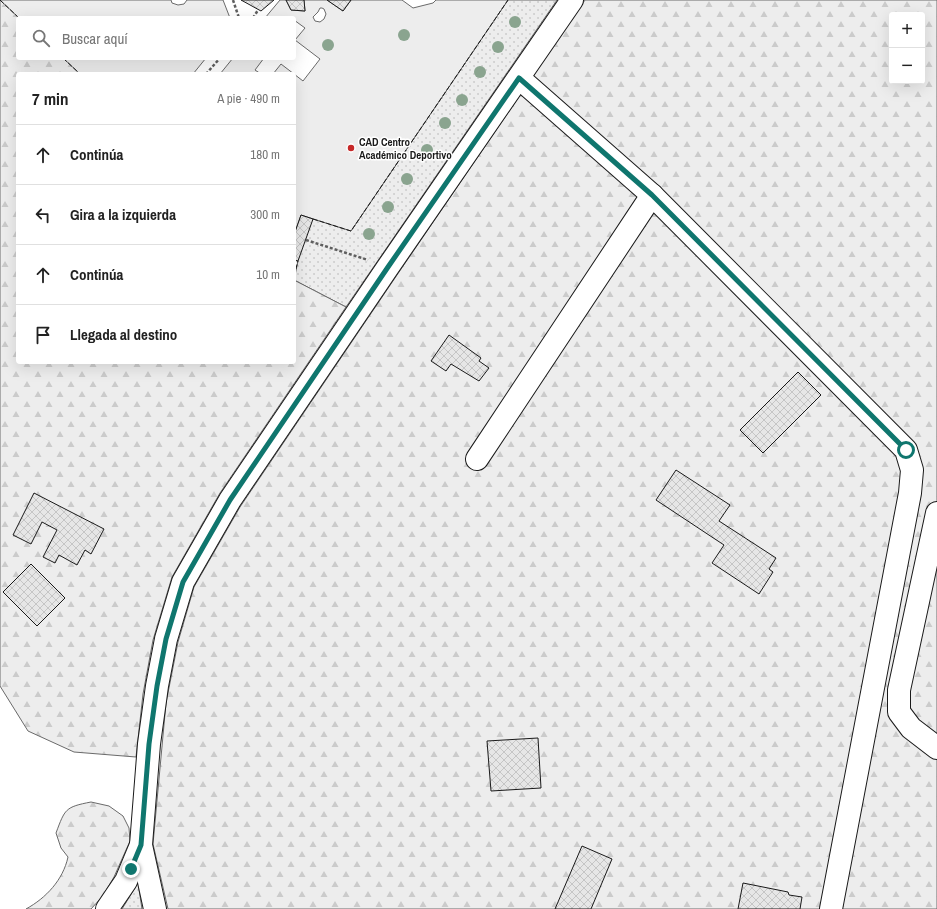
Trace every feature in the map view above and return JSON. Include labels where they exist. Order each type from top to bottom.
[{"type":"main road","points":[[154,909],[141,845],[149,744],[157,686],[166,639],[183,582],[230,500],[572,0]]},
{"type":"main road","points":[[519,78],[652,195],[906,450],[912,470],[910,493],[831,909]]},
{"type":"main road","points":[[477,459],[652,195]]},
{"type":"main road","points":[[937,513],[899,690],[899,712],[911,728],[937,748]]},
{"type":"main road","points":[[107,909],[126,881],[141,845]]},
{"type":"path","points":[[234,0],[238,16]]},
{"type":"path","points":[[254,16],[258,10]]},
{"type":"path","points":[[208,72],[218,60]]},
{"type":"path","points":[[306,240],[388,267]]},
{"type":"green space","points":[[0,0],[9,0],[19,16],[16,16],[16,60],[68,60],[82,72],[16,72],[16,364],[296,364],[296,281],[346,307],[220,493],[172,577],[153,640],[143,694],[136,757],[74,752],[28,731],[0,686]]},
{"type":"green space","points":[[508,0],[557,0],[346,307],[296,281],[298,261],[296,260],[296,229],[301,215],[351,231]]},
{"type":"green space","points":[[585,0],[937,0],[937,909],[168,909],[153,844],[166,703],[178,642],[194,587],[240,507]]},
{"type":"green space","points":[[91,802],[109,806],[123,816],[129,828],[130,841],[114,877],[102,897],[91,909],[26,909],[53,888],[66,865],[68,857],[61,848],[56,833],[64,814],[71,808]]},
{"type":"green space","points":[[138,883],[142,909],[122,909]]},
{"type":"shaded area","points":[[0,0],[171,0],[172,3],[178,5],[184,4],[187,0],[223,0],[229,16],[17,16]]},
{"type":"shaded area","name":"CAD Centro Académico Deportivo","points":[[280,0],[286,0],[291,10],[305,11],[304,0],[327,0],[343,11],[351,0],[402,0],[413,8],[433,3],[436,0],[508,0],[351,231],[301,215],[296,229],[296,76],[303,81],[320,59],[296,41],[305,28],[296,21],[296,16],[267,16]],"holes":[[[320,8],[324,9],[326,14],[324,19],[320,22],[315,21],[313,17]]]},
{"type":"shaded area","points":[[65,60],[204,60],[195,72],[78,72]]},
{"type":"shaded area","points":[[231,60],[262,60],[255,70],[258,72],[222,72]]},
{"type":"shaded area","points":[[281,64],[291,72],[275,72]]},
{"type":"building","points":[[241,0],[274,0],[261,11]]},
{"type":"building","points":[[286,0],[304,0],[305,11],[291,10]]},
{"type":"building","points":[[327,0],[351,0],[343,11]]},
{"type":"building","points":[[301,215],[313,219],[298,261],[296,260],[296,229]]},
{"type":"building","points":[[449,335],[481,358],[479,361],[489,368],[479,381],[451,364],[446,371],[431,361]]},
{"type":"building","points":[[798,372],[821,395],[763,453],[740,430]]},
{"type":"building","points":[[676,470],[730,505],[719,521],[776,558],[769,569],[773,572],[759,594],[712,563],[724,545],[656,500]]},
{"type":"building","points":[[34,493],[104,529],[91,554],[85,550],[77,565],[59,555],[55,563],[43,557],[57,530],[42,522],[31,544],[13,535]]},
{"type":"building","points":[[31,564],[65,598],[37,626],[3,592]]},
{"type":"building","points":[[538,738],[541,788],[491,791],[487,741]]},
{"type":"building","points":[[582,846],[612,859],[591,909],[555,909]]},
{"type":"building","points":[[743,883],[788,892],[789,895],[802,897],[800,909],[738,909]]},
{"type":"fence","points":[[0,0],[17,16]]},
{"type":"fence","points":[[313,219],[351,231],[508,0]]},
{"type":"fence","points":[[65,60],[78,72]]},
{"type":"fence","points":[[296,268],[298,261]]},
{"type":"place","name":"CAD Centro Académico Deportivo","points":[[351,148]]},
{"type":"route","points":[[131,869],[141,845],[149,744],[157,686],[166,639],[183,582],[230,500],[388,267],[519,78],[652,195],[906,450]]}]
